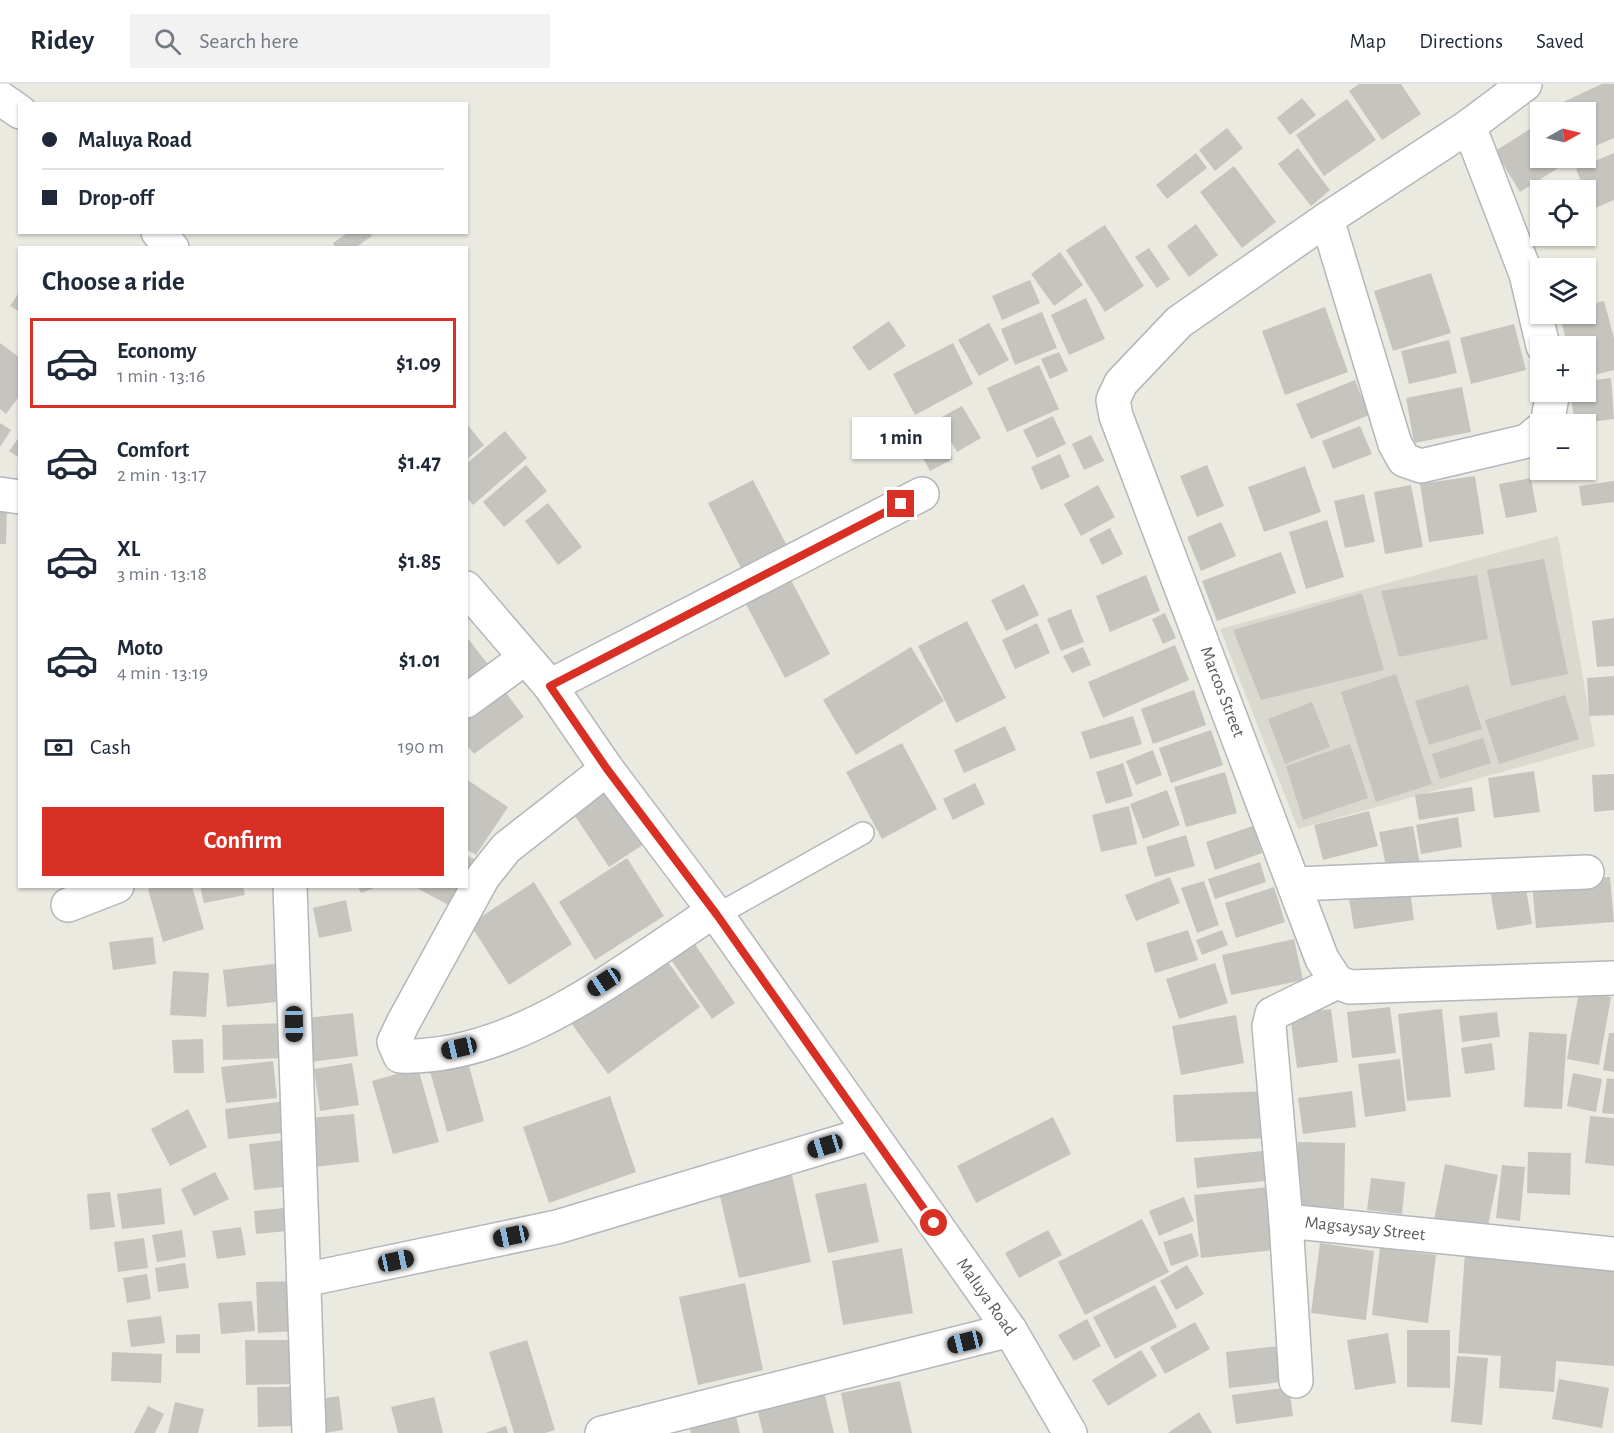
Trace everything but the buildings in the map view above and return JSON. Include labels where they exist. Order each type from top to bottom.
[{"type":"street","points":[[1525,84],[1469,126],[1327,219],[1395,444],[1404,460],[1421,466],[1530,438]]},
{"type":"street","points":[[0,98],[18,111]]},
{"type":"street","points":[[1469,126],[1526,274],[1541,336]]},
{"type":"street","name":"Marcos Street","points":[[1327,219],[1179,322],[1121,383],[1113,400],[1120,427],[1322,959],[1337,982]]},
{"type":"street","points":[[160,234],[170,246]]},
{"type":"street","points":[[0,494],[18,496]]},
{"type":"street","points":[[550,686],[922,494]]},
{"type":"street","name":"Maluya Road","points":[[468,590],[550,686],[607,769],[716,913],[1010,1330],[1071,1433]]},
{"type":"street","points":[[468,700],[525,658]]},
{"type":"street","points":[[607,769],[506,848],[483,877],[394,1042],[399,1056],[423,1056],[477,1044],[549,1018],[716,913]]},
{"type":"street","points":[[1295,884],[1587,872]]},
{"type":"street","points":[[68,904],[112,888]]},
{"type":"street","points":[[290,888],[309,1433]]},
{"type":"street","points":[[1337,982],[1350,987],[1614,978]]},
{"type":"street","name":"Magsaysay Street","points":[[1337,982],[1272,1014],[1269,1026],[1286,1221],[1614,1254]]},
{"type":"street","points":[[304,1280],[557,1227],[870,1133]]},
{"type":"street","points":[[1286,1221],[1296,1381]]},
{"type":"street","points":[[602,1433],[1010,1330]]},
{"type":"lane","points":[[716,913],[864,833]]},
{"type":"shaded area","points":[[1558,536],[1595,746],[1298,829],[1220,629]]},
{"type":"route","points":[[901,504],[550,686],[607,769],[717,915],[934,1223]]}]
